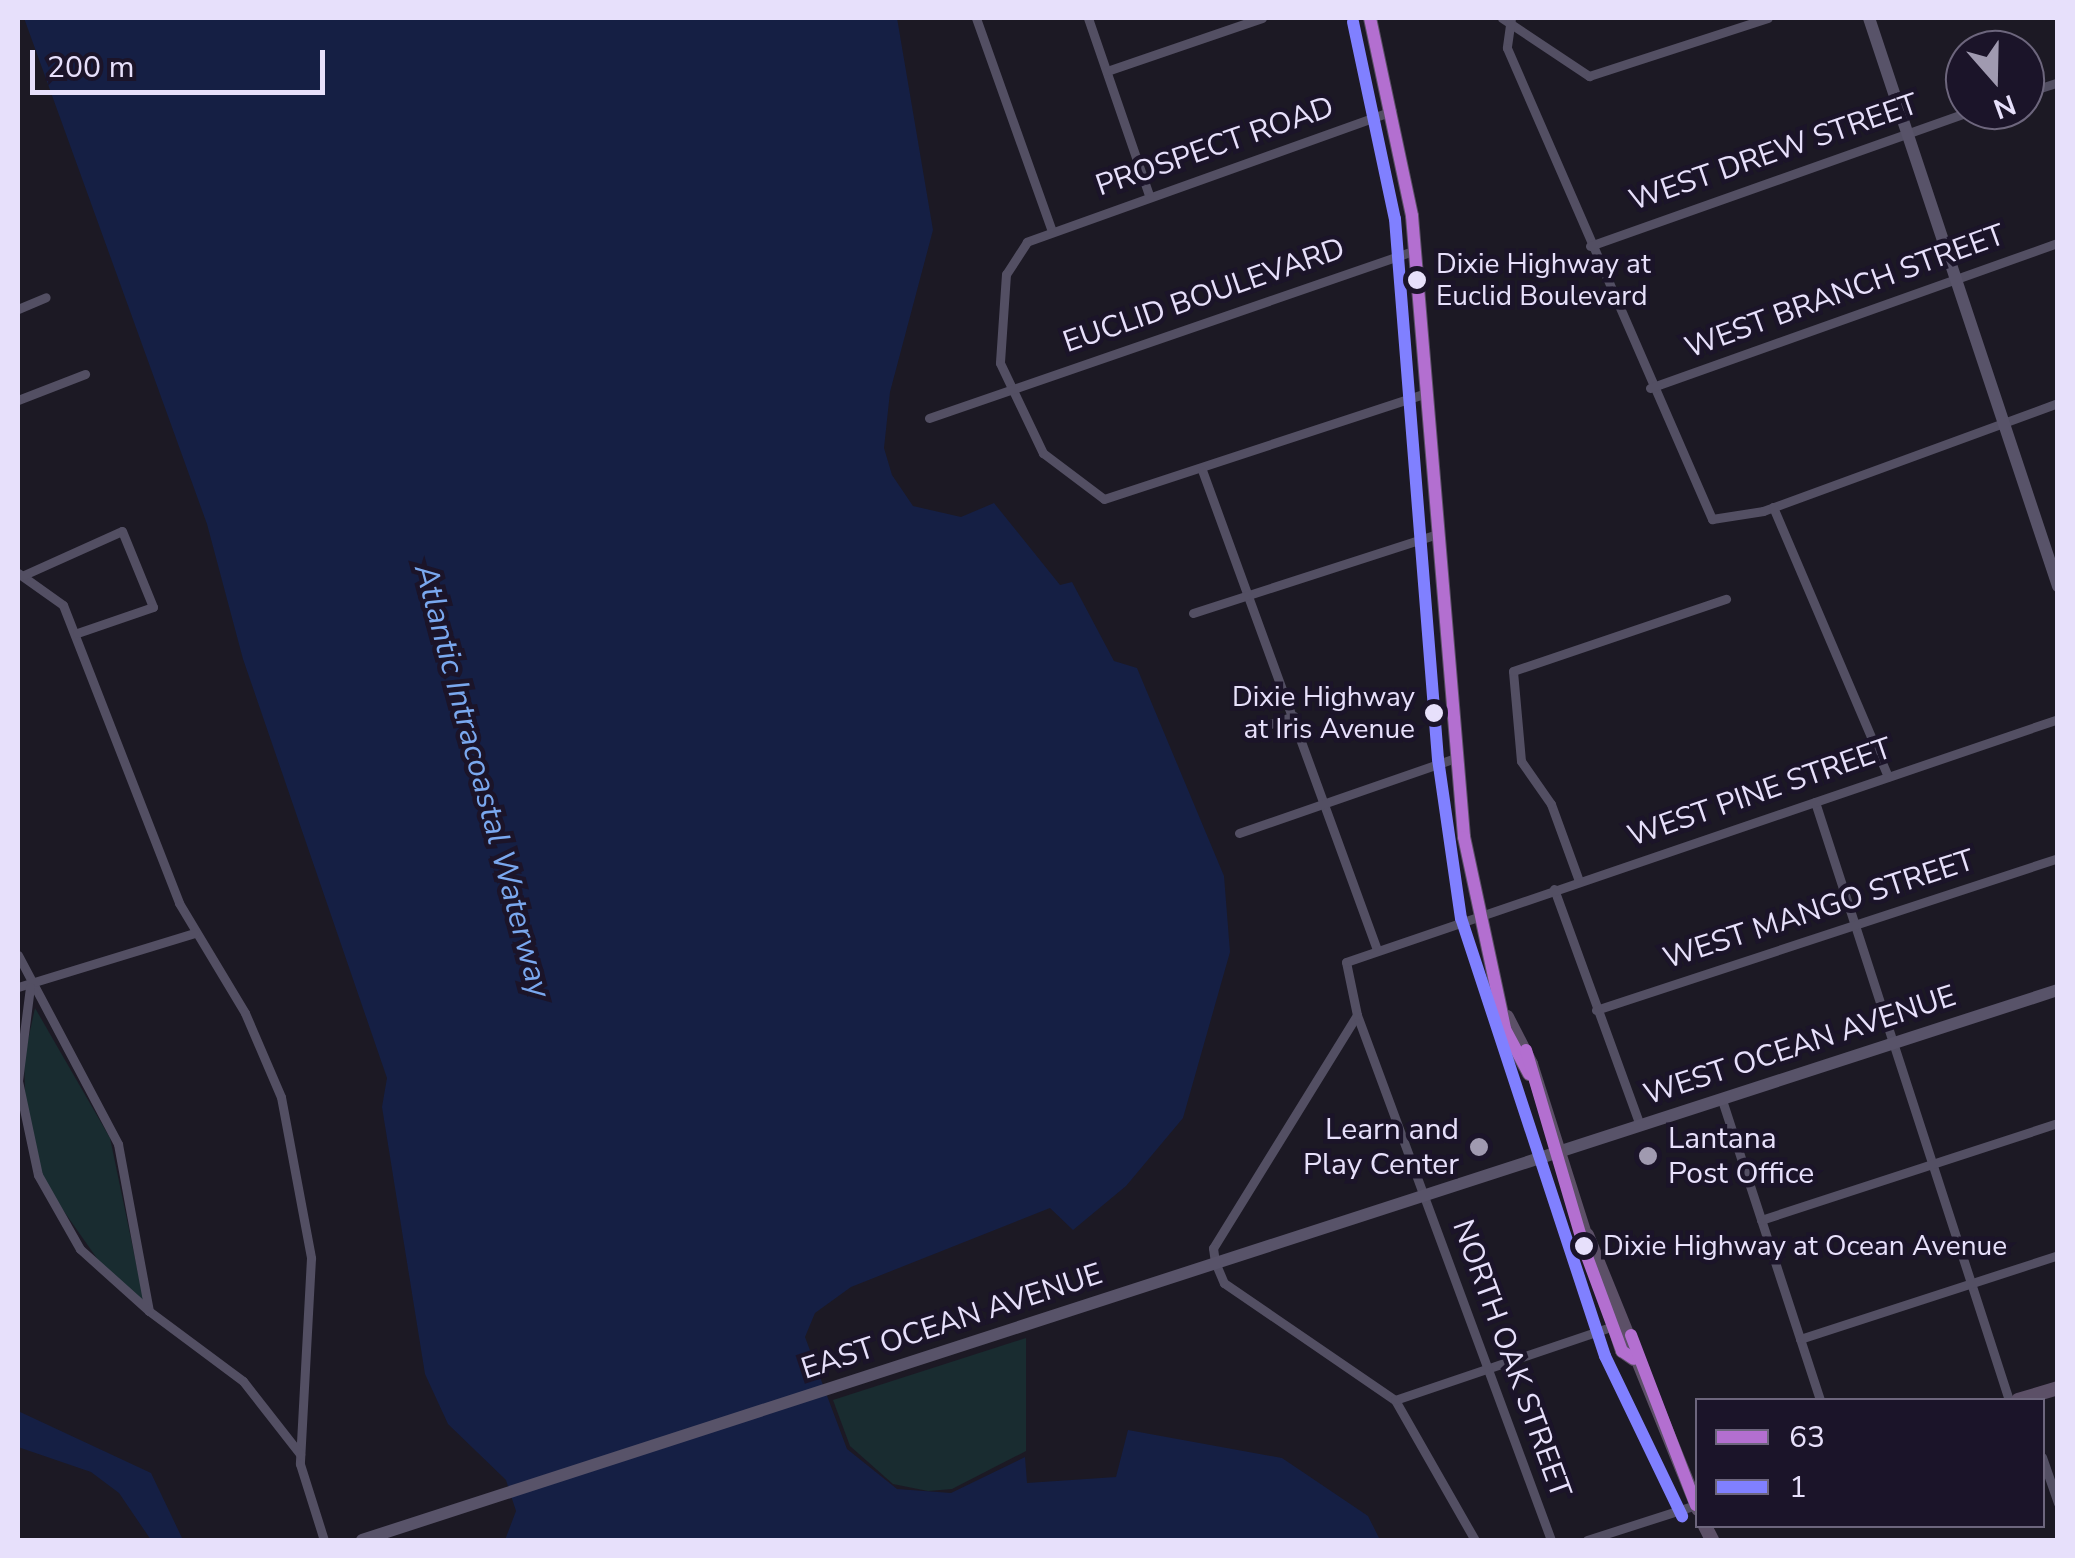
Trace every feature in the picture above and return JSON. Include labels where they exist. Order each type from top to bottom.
[{"type":"main road","points":[[1370,18],[1394,110],[1416,250],[1455,758],[1478,914],[1507,1018],[1587,1235],[1613,1326],[1634,1359]]},
{"type":"main road","points":[[1869,18],[2055,565],[2058,586]]},
{"type":"main road","name":"WEST OCEAN AVENUE","points":[[1557,1150],[2058,990]]},
{"type":"main road","name":"EAST OCEAN AVENUE","points":[[362,1540],[1557,1150]]},
{"type":"main road","points":[[1587,1235],[1598,1245],[1634,1359],[1695,1501]]},
{"type":"main road","points":[[2025,1398],[2058,1388]]},
{"type":"street","points":[[976,18],[1052,232]]},
{"type":"street","points":[[1088,18],[1149,195]]},
{"type":"street","points":[[1107,71],[1262,18]]},
{"type":"street","points":[[1507,19],[1589,76],[1768,18]]},
{"type":"street","points":[[1507,19],[1507,48],[1650,388],[1712,519],[1773,507],[2058,403]]},
{"type":"street","name":"PROSPECT ROAD","points":[[1202,470],[1104,499],[1044,453],[1008,390],[998,337],[1006,274],[1013,252],[1052,232],[1149,195],[1394,110]]},
{"type":"street","name":"WEST DREW STREET","points":[[1590,246],[1945,120]]},
{"type":"street","name":"WEST BRANCH STREET","points":[[1650,388],[2058,243]]},
{"type":"street","name":"EUCLID BOULEVARD","points":[[929,418],[1416,250]]},
{"type":"street","points":[[18,309],[46,297]]},
{"type":"street","points":[[18,400],[86,374]]},
{"type":"street","points":[[1376,947],[1202,470],[1426,393]]},
{"type":"street","points":[[1773,507],[1888,776]]},
{"type":"street","points":[[21,574],[122,531],[152,607],[76,633]]},
{"type":"street","points":[[1193,613],[1251,598],[1437,534]]},
{"type":"street","points":[[21,574],[52,591],[76,633],[195,933],[259,1040],[302,1184],[311,1294],[300,1454],[324,1540]]},
{"type":"street","points":[[1579,880],[1551,804],[1521,761],[1513,670],[1726,599]]},
{"type":"street","points":[[1255,728],[1294,716]]},
{"type":"street","name":"WEST PINE STREET","points":[[1346,962],[1376,947],[2058,719]]},
{"type":"street","points":[[1239,833],[1455,758]]},
{"type":"street","points":[[1815,802],[1971,1283],[2017,1398]]},
{"type":"street","name":"WEST MANGO STREET","points":[[1596,1010],[2058,858]]},
{"type":"street","points":[[1554,889],[1639,1123]]},
{"type":"street","points":[[18,987],[195,933]]},
{"type":"street","points":[[18,954],[30,986],[118,1144],[149,1311]]},
{"type":"street","name":"NORTH OAK STREET","points":[[1346,962],[1357,1016],[1551,1540]]},
{"type":"street","points":[[30,986],[19,1105],[38,1175],[80,1249],[149,1311],[243,1382],[300,1454]]},
{"type":"street","points":[[1357,1016],[1214,1248],[1215,1262],[1224,1283],[1395,1400],[1476,1540]]},
{"type":"street","points":[[1722,1100],[1819,1398]]},
{"type":"street","points":[[1761,1220],[2058,1123]]},
{"type":"street","points":[[1800,1339],[2058,1255]]},
{"type":"street","points":[[1395,1400],[1613,1326]]},
{"type":"street","points":[[2045,1466],[2058,1503]]},
{"type":"street","points":[[1587,1540],[1695,1507]]},
{"type":"green space","points":[[35,1008],[110,1138],[145,1306],[115,1284],[44,1183],[26,1122],[24,1059]]},
{"type":"green space","points":[[1026,1338],[1026,1451],[952,1489],[928,1491],[893,1484],[850,1446],[833,1400]]},
{"type":"water","name":"Atlantic Intracoastal Waterway","points":[[24,18],[897,18],[933,230],[890,392],[884,448],[892,475],[913,506],[961,517],[994,503],[1060,585],[1072,582],[1114,661],[1137,668],[1224,876],[1230,952],[1183,1118],[1126,1186],[1073,1230],[1050,1208],[851,1287],[815,1313],[805,1337],[847,1449],[897,1489],[951,1493],[1025,1457],[1027,1483],[1116,1477],[1128,1430],[1282,1458],[1368,1516],[1380,1540],[505,1540],[516,1511],[506,1480],[448,1424],[425,1374],[382,1107],[387,1078],[243,659],[207,524]]},
{"type":"water","points":[[18,1411],[151,1473],[183,1540],[151,1540],[119,1493],[91,1472],[18,1447]]},
{"type":"transit line","name":"63","points":[[1370,18],[1412,216],[1464,837],[1505,1029],[1529,1074]]},
{"type":"transit line","name":"1","points":[[1353,22],[1395,219],[1438,759],[1461,918],[1605,1356],[1682,1516]]},
{"type":"transit line","name":"63","points":[[1526,1050],[1585,1251],[1622,1351],[1634,1359]]},
{"type":"transit line","name":"63","points":[[1631,1335],[1695,1502]]},
{"type":"place","name":"Dixie Highway at Euclid Boulevard","points":[[1417,280]]},
{"type":"place","name":"Dixie Highway at Iris Avenue","points":[[1434,713]]},
{"type":"place","name":"Learn and Play Center","points":[[1479,1147]]},
{"type":"place","name":"Lantana Post Office","points":[[1648,1156]]},
{"type":"place","name":"Dixie Highway at Ocean Avenue","points":[[1584,1246]]}]
